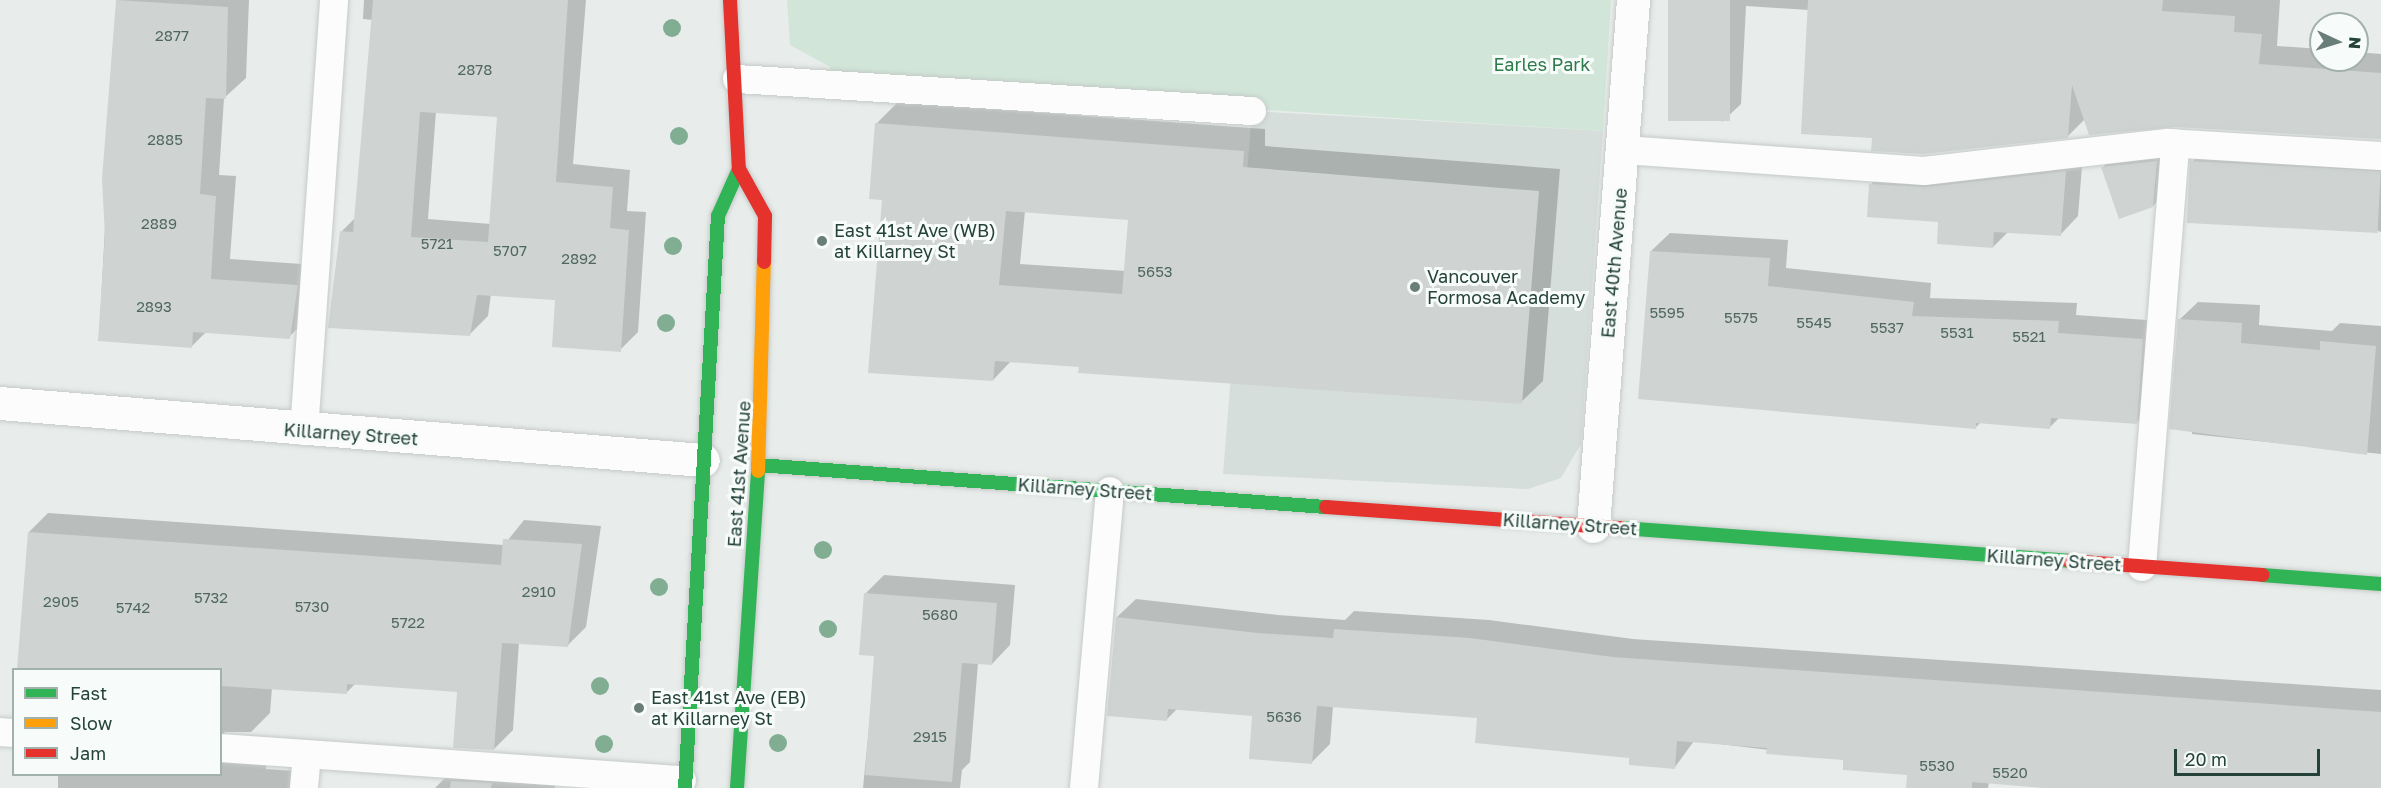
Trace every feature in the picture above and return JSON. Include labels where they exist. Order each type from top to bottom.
[{"type":"street","name":"East 41st Avenue","points":[[730,0],[737,79],[740,169],[765,216],[759,465],[737,788]]},
{"type":"street","name":"East 40th Avenue","points":[[1593,526],[1624,150],[1632,0]]},
{"type":"street","name":"East 41st Avenue","points":[[683,784],[718,216],[740,169]]},
{"type":"street","name":"Killarney Street","points":[[0,403],[304,431],[703,460]]},
{"type":"street","name":"Killarney Street","points":[[759,465],[2381,585]]},
{"type":"lane","points":[[304,431],[334,0]]},
{"type":"lane","points":[[737,79],[1252,111]]},
{"type":"lane","points":[[1624,150],[1924,171],[2175,143],[2381,156]]},
{"type":"lane","points":[[2142,567],[2175,143]]},
{"type":"lane","points":[[1084,788],[1110,491]]},
{"type":"lane","points":[[222,748],[683,784]]},
{"type":"lane","points":[[304,788],[307,755]]},
{"type":"shaded area","name":"Vancouver Formosa Academy","points":[[1252,111],[1603,131],[1581,444],[1561,478],[1528,489],[1223,474]]},
{"type":"green space","name":"Earles Park","points":[[787,0],[1611,0],[1603,131],[831,83],[830,67],[790,45]]},
{"type":"building","points":[[116,0],[228,7],[226,99],[206,98],[200,194],[216,196],[211,279],[298,285],[290,339],[193,332],[192,348],[98,341],[105,236],[102,179]]},
{"type":"building","points":[[373,0],[568,0],[556,182],[613,187],[610,228],[629,230],[621,352],[552,347],[555,300],[477,295],[470,336],[328,328],[340,231],[353,232]],"holes":[[[420,112],[497,117],[488,242],[411,237]]]},
{"type":"building","points":[[1668,0],[1730,0],[1730,121],[1668,121]]},
{"type":"building","points":[[1808,0],[2163,0],[2162,11],[2235,16],[2234,32],[2262,34],[2259,64],[2309,68],[2309,72],[2381,73],[2381,139],[2176,127],[2089,135],[2072,85],[2068,138],[1924,154],[1871,151],[1872,138],[1801,134]]},
{"type":"building","points":[[875,123],[1244,151],[1243,167],[1539,191],[1522,404],[1078,373],[1079,367],[995,361],[993,381],[868,373],[882,200],[869,199]],"holes":[[[1006,211],[1128,220],[1122,294],[999,285]]]},
{"type":"building","points":[[2157,161],[2153,207],[2119,219],[2101,167]]},
{"type":"building","points":[[2190,161],[2381,171],[2377,233],[2187,223]]},
{"type":"building","points":[[2066,171],[2061,236],[1994,232],[1993,248],[1937,244],[1938,222],[1867,217],[1869,184],[1926,187]]},
{"type":"building","points":[[1650,251],[1770,258],[1768,286],[1914,302],[1912,316],[2059,321],[2058,333],[2143,339],[2137,424],[2051,418],[2050,429],[1976,423],[1976,429],[1638,399]]},
{"type":"building","points":[[2178,319],[2242,323],[2241,343],[2320,350],[2320,341],[2376,346],[2367,455],[2169,429]]},
{"type":"building","points":[[28,532],[501,565],[503,539],[582,544],[568,647],[502,643],[494,750],[453,748],[457,692],[347,684],[347,694],[222,686],[222,668],[17,668]]},
{"type":"building","points":[[864,593],[997,603],[992,665],[962,663],[952,782],[865,775],[874,656],[859,655]]},
{"type":"building","points":[[1116,617],[1258,633],[1333,638],[1334,629],[1470,638],[1613,657],[2381,712],[2381,788],[2043,788],[1972,782],[1972,788],[1906,788],[1907,775],[1843,770],[1843,760],[1766,754],[1767,748],[1677,741],[1675,769],[1629,765],[1629,758],[1475,743],[1477,718],[1317,706],[1312,764],[1249,759],[1252,716],[1168,709],[1167,721],[1107,716]]},
{"type":"building","points":[[451,781],[492,783],[491,788],[450,788]]},
{"type":"traffic: fast","points":[[685,788],[718,216],[739,169]]},
{"type":"traffic: fast","points":[[758,465],[1326,507]]},
{"type":"traffic: fast","points":[[737,788],[758,471]]},
{"type":"traffic: fast","points":[[1622,528],[2069,561]]},
{"type":"traffic: fast","points":[[2262,575],[2381,584]]},
{"type":"traffic: slow","points":[[758,471],[764,262]]},
{"type":"traffic: jam","points":[[730,0],[739,169],[765,216],[764,262]]},
{"type":"traffic: jam","points":[[1326,507],[1622,528]]},
{"type":"traffic: jam","points":[[2069,561],[2262,575]]},
{"type":"place","name":"East 41st Ave (WB) at Killarney St","points":[[822,241]]},
{"type":"place","name":"Vancouver Formosa Academy","points":[[1415,287]]},
{"type":"place","name":"East 41st Ave (EB) at Killarney St","points":[[639,708]]}]
